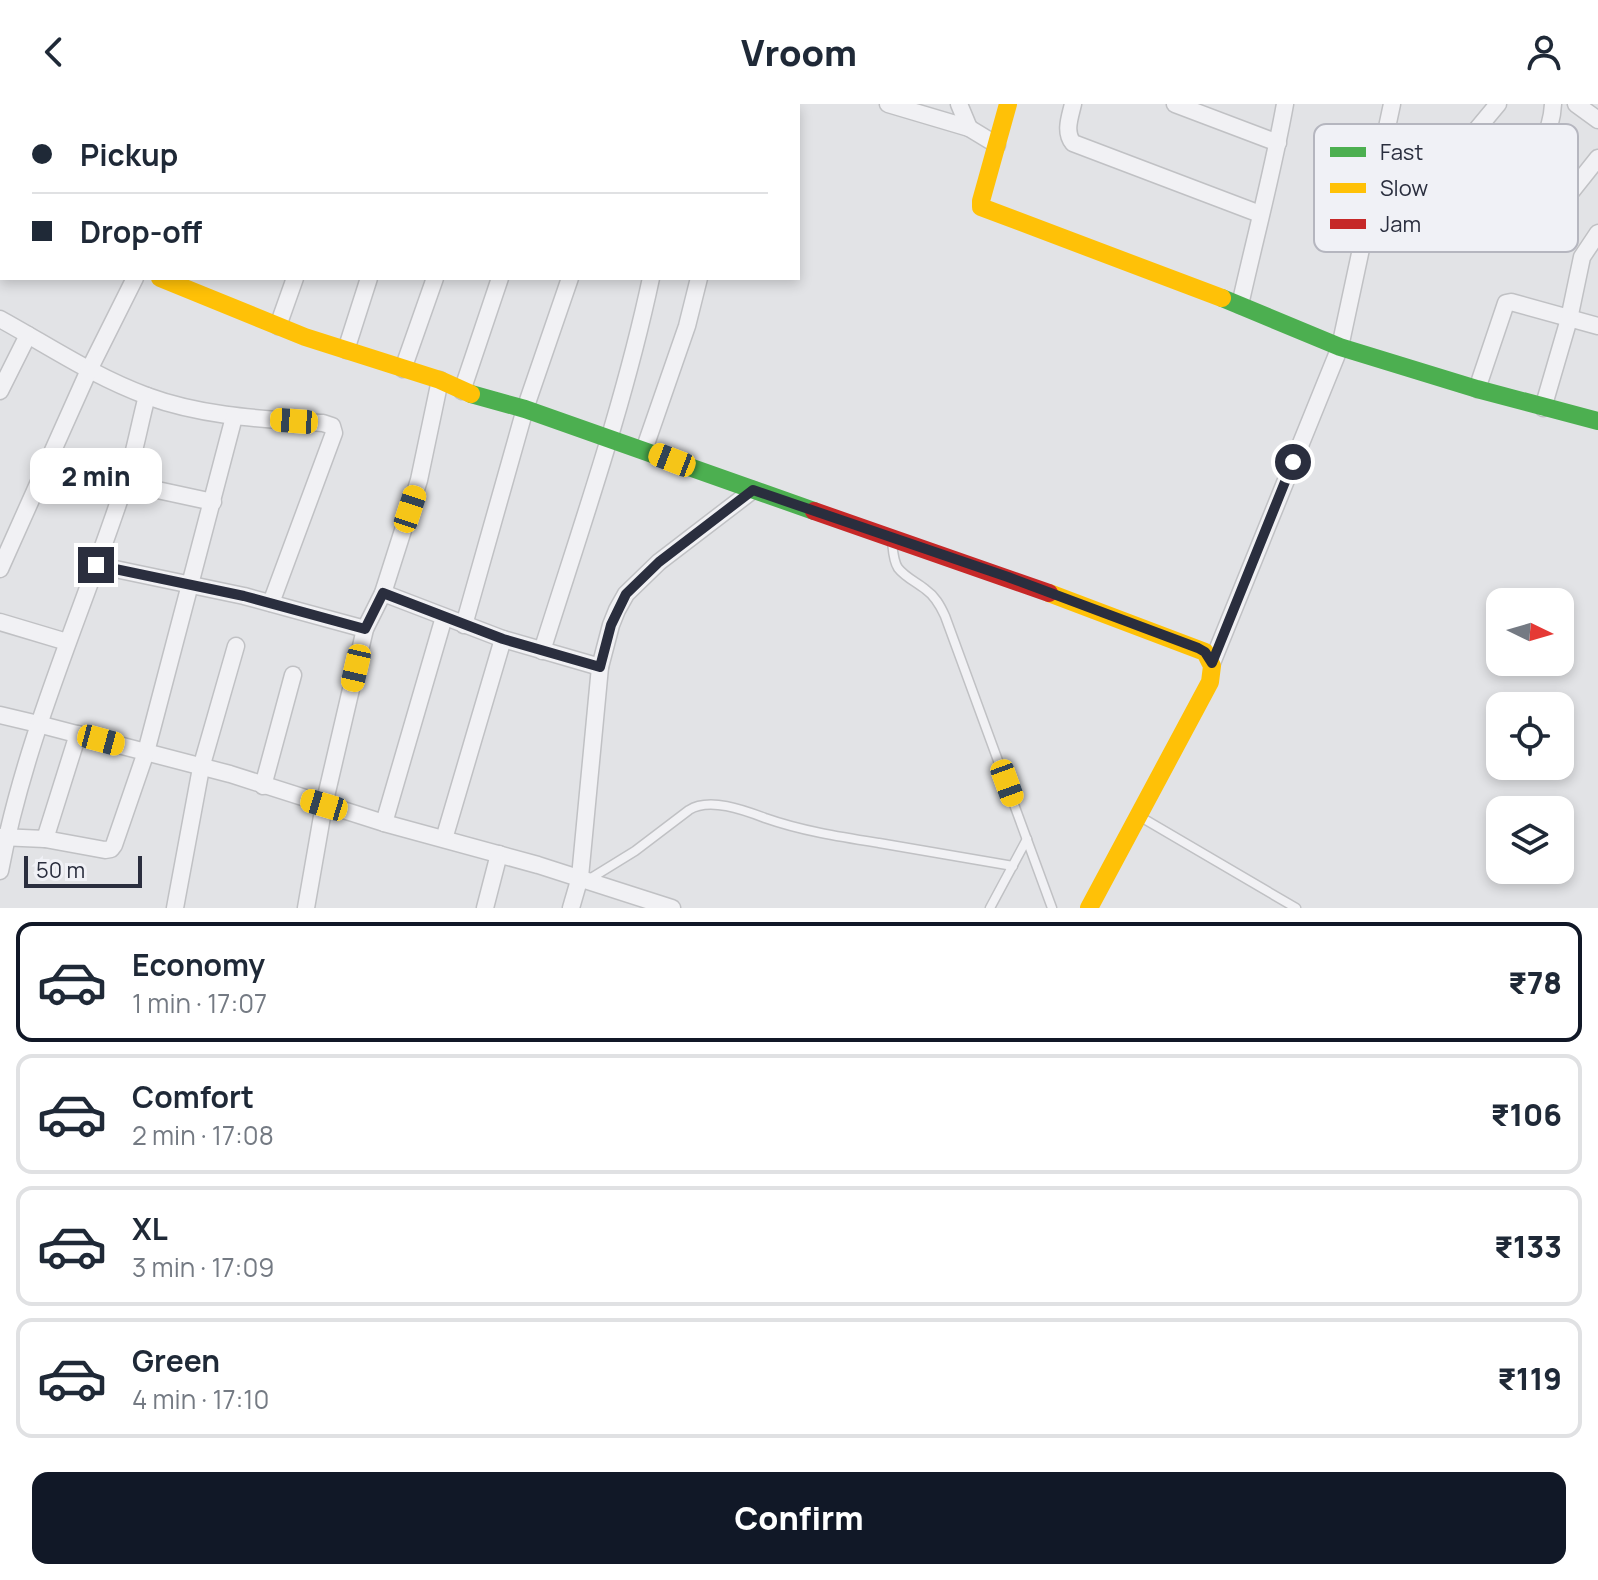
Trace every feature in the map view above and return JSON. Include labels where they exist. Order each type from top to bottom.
[{"type":"street","points":[[888,104],[939,111],[997,145]]},
{"type":"street","points":[[959,104],[969,128]]},
{"type":"street","points":[[1008,104],[981,201],[981,207],[985,210],[1240,305],[1340,347],[1543,408],[1598,421]]},
{"type":"street","points":[[1073,104],[1068,134],[1077,145],[1260,214]]},
{"type":"street","points":[[1175,104],[1278,143]]},
{"type":"street","points":[[1240,305],[1285,104]]},
{"type":"street","points":[[1388,124],[1392,104]]},
{"type":"street","points":[[1481,124],[1498,104]]},
{"type":"street","points":[[1551,124],[1553,104]]},
{"type":"street","points":[[1576,104],[1598,120]]},
{"type":"street","points":[[1578,183],[1598,158]]},
{"type":"street","points":[[1543,408],[1569,319],[1584,252],[1598,233]]},
{"type":"street","points":[[1089,908],[1213,676],[1212,663],[1340,347],[1360,252]]},
{"type":"street","points":[[0,569],[89,370],[134,280]]},
{"type":"street","points":[[165,280],[305,337],[440,380],[462,391],[525,409],[1008,577],[1198,648],[1212,663]]},
{"type":"street","points":[[278,326],[294,280]]},
{"type":"street","points":[[346,350],[368,280]]},
{"type":"street","points":[[403,369],[434,280]]},
{"type":"street","points":[[462,391],[499,280]]},
{"type":"street","points":[[464,625],[525,409],[569,280]]},
{"type":"street","points":[[542,651],[636,347],[651,280]]},
{"type":"street","points":[[644,450],[687,326],[698,280]]},
{"type":"street","points":[[1477,389],[1506,303],[1598,326]]},
{"type":"street","points":[[0,319],[89,370],[171,404],[234,417],[332,426],[334,430],[271,603]]},
{"type":"street","points":[[0,391],[28,335]]},
{"type":"street","points":[[306,908],[324,805],[365,629],[383,593],[419,480],[440,380]]},
{"type":"street","points":[[0,871],[8,794],[38,724],[125,483],[147,396]]},
{"type":"street","points":[[3,837],[45,839],[111,849],[146,752],[234,417]]},
{"type":"street","points":[[49,459],[125,483],[213,502]]},
{"type":"street","points":[[571,908],[584,879],[600,667],[611,625],[626,594],[659,562],[753,490]]},
{"type":"street","points":[[96,565],[271,603],[365,629]]},
{"type":"street","points":[[383,593],[503,639],[600,667]]},
{"type":"street","points":[[384,823],[444,617]]},
{"type":"street","points":[[0,622],[67,642]]},
{"type":"street","points":[[444,839],[503,639]]},
{"type":"street","points":[[175,908],[201,768],[236,646]]},
{"type":"street","points":[[263,786],[293,675]]},
{"type":"street","points":[[0,715],[230,774],[672,908]]},
{"type":"street","points":[[45,839],[78,734]]},
{"type":"street","points":[[485,908],[499,854]]},
{"type":"lane","points":[[891,537],[899,568],[938,601],[945,616],[1052,908]]},
{"type":"lane","points":[[584,879],[635,851],[694,806],[707,803],[819,832],[1013,866]]},
{"type":"lane","points":[[1139,815],[1296,908]]},
{"type":"lane","points":[[990,908],[1027,839]]},
{"type":"traffic: fast","points":[[1222,298],[1340,347],[1477,389],[1598,421]]},
{"type":"traffic: fast","points":[[471,394],[525,409],[814,511]]},
{"type":"traffic: slow","points":[[1008,104],[981,207],[1222,298]]},
{"type":"traffic: slow","points":[[165,280],[305,337],[440,380],[471,394]]},
{"type":"traffic: slow","points":[[1049,593],[1205,652],[1212,666],[1210,682],[1089,908]]},
{"type":"traffic: jam","points":[[814,511],[1049,593]]},
{"type":"route","points":[[96,565],[244,596],[365,629],[383,593],[503,639],[600,667],[611,625],[626,594],[659,562],[753,490],[1008,577],[1198,648],[1212,663],[1293,462]]}]
